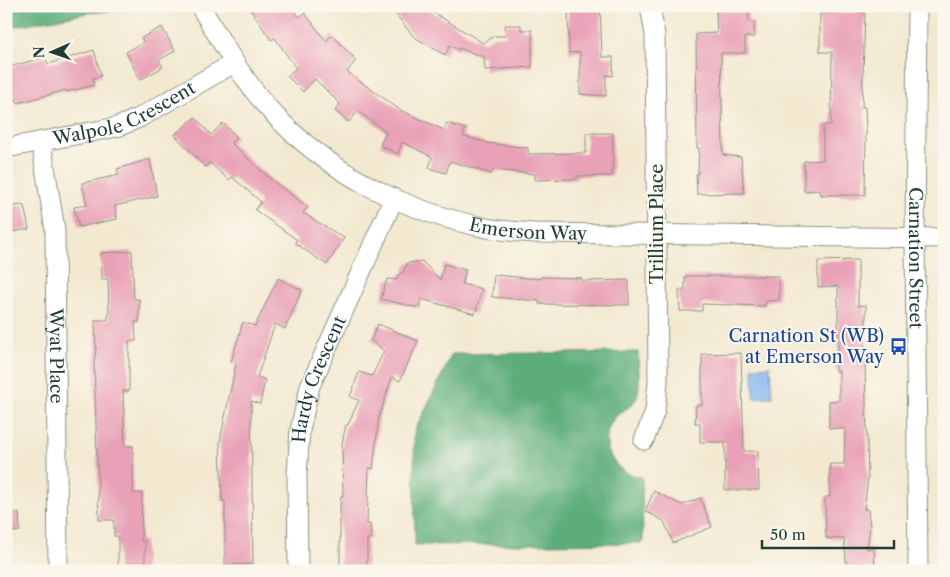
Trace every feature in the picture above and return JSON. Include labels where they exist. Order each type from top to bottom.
[{"type":"street","name":"Emerson Way","points":[[200,6],[234,62],[270,110],[308,146],[347,173],[393,200],[488,228],[536,233],[944,238]]},
{"type":"street","name":"Trillium Place","points":[[644,440],[656,411],[658,382],[655,35],[650,6]]},
{"type":"street","name":"Carnation Street","points":[[917,6],[915,237],[918,571]]},
{"type":"street","name":"Walpole Crescent","points":[[6,148],[117,126],[140,118],[234,62]]},
{"type":"street","name":"Wyat Place","points":[[41,142],[55,230],[58,571]]},
{"type":"street","name":"Hardy Crescent","points":[[298,571],[297,474],[300,430],[310,386],[393,200]]},
{"type":"green space","points":[[6,6],[168,6],[88,13],[6,28]]},
{"type":"green space","points":[[638,352],[638,394],[631,405],[613,420],[607,439],[611,457],[616,464],[623,471],[642,477],[643,543],[415,545],[414,432],[452,354]]},
{"type":"water","points":[[770,366],[772,397],[754,398],[753,367]]},
{"type":"building","points":[[248,6],[291,6],[299,17],[305,13],[326,41],[332,35],[356,60],[347,72],[400,110],[444,130],[447,123],[465,129],[463,136],[487,143],[528,148],[528,154],[586,153],[586,133],[613,133],[612,176],[577,176],[577,179],[535,180],[535,174],[493,170],[492,174],[450,161],[446,173],[429,168],[432,157],[402,142],[398,154],[380,145],[386,132],[358,111],[349,122],[335,111],[340,104],[315,79],[303,92],[287,76],[296,68],[275,38],[271,40]]},
{"type":"building","points":[[389,6],[423,6],[483,43],[494,36],[506,36],[505,25],[521,25],[521,30],[532,30],[532,67],[485,70],[484,57],[459,48],[458,50],[450,45],[445,55],[414,37]]},
{"type":"building","points":[[568,6],[600,6],[602,57],[613,57],[613,76],[606,75],[606,96],[580,94],[580,52],[569,53]]},
{"type":"building","points":[[748,10],[749,22],[754,22],[754,37],[745,37],[745,53],[721,53],[723,155],[741,157],[744,193],[697,194],[696,174],[698,174],[699,148],[697,148],[696,34],[717,33],[716,11]]},
{"type":"building","points":[[865,12],[862,107],[865,107],[866,132],[865,195],[821,195],[820,190],[804,191],[804,161],[823,160],[823,125],[831,125],[832,52],[820,52],[820,13]]},
{"type":"building","points":[[162,27],[175,51],[159,60],[163,67],[140,80],[126,52],[144,42],[141,38]]},
{"type":"building","points":[[94,50],[101,76],[93,78],[94,85],[66,92],[66,90],[18,103],[16,99],[6,101],[6,68],[45,57],[48,64]]},
{"type":"building","points":[[195,117],[211,135],[223,123],[237,137],[231,143],[274,182],[308,207],[303,213],[344,238],[327,265],[295,243],[297,240],[255,210],[261,202],[232,177],[229,180],[210,163],[205,167],[175,135]]},
{"type":"building","points":[[150,159],[157,196],[115,206],[117,219],[79,227],[74,207],[87,205],[82,183],[119,175],[117,169]]},
{"type":"building","points":[[24,206],[29,229],[6,233],[6,208]]},
{"type":"building","points":[[132,251],[134,299],[139,299],[139,322],[135,322],[136,341],[129,341],[129,391],[123,391],[125,446],[133,446],[133,493],[142,493],[141,541],[145,541],[145,571],[118,571],[118,536],[114,536],[114,520],[99,520],[94,363],[96,349],[95,320],[107,320],[109,314],[108,279],[102,279],[101,253]]},
{"type":"building","points":[[858,260],[858,306],[866,305],[866,327],[864,327],[868,478],[864,509],[868,509],[870,526],[867,549],[874,548],[875,571],[847,571],[844,539],[826,538],[825,497],[830,497],[830,464],[844,464],[845,429],[829,428],[829,401],[839,401],[839,371],[835,371],[835,353],[838,353],[838,286],[818,287],[818,261]]},
{"type":"building","points":[[422,261],[440,280],[444,264],[466,270],[462,284],[482,289],[475,314],[421,299],[419,308],[381,299],[387,279],[397,280],[398,275],[403,273],[407,263]]},
{"type":"building","points":[[494,275],[540,279],[541,277],[582,278],[582,281],[629,280],[629,305],[539,304],[539,301],[492,297]]},
{"type":"building","points":[[685,276],[779,276],[779,300],[766,301],[765,306],[702,304],[702,311],[680,311],[679,290],[685,290]]},
{"type":"building","points":[[278,278],[302,290],[285,329],[275,324],[257,377],[265,380],[260,404],[251,401],[253,564],[225,565],[225,501],[222,501],[220,441],[236,364],[231,362],[243,322],[255,326]]},
{"type":"building","points":[[378,324],[418,341],[400,381],[392,377],[379,417],[373,469],[369,468],[367,524],[370,524],[371,539],[367,539],[367,571],[340,571],[340,506],[341,496],[343,496],[342,443],[346,425],[348,425],[359,400],[350,397],[359,372],[372,376],[384,351],[371,340]]},
{"type":"building","points":[[741,353],[744,451],[758,451],[759,490],[725,490],[725,442],[700,442],[700,423],[695,423],[696,405],[702,405],[702,354]]},
{"type":"building","points":[[654,491],[682,505],[700,498],[712,527],[673,543],[664,521],[645,511]]},
{"type":"building","points":[[6,513],[19,513],[20,531],[6,532]]},
{"type":"place","name":"Carnation St (WB) at Emerson Way","points":[[898,346]]}]
